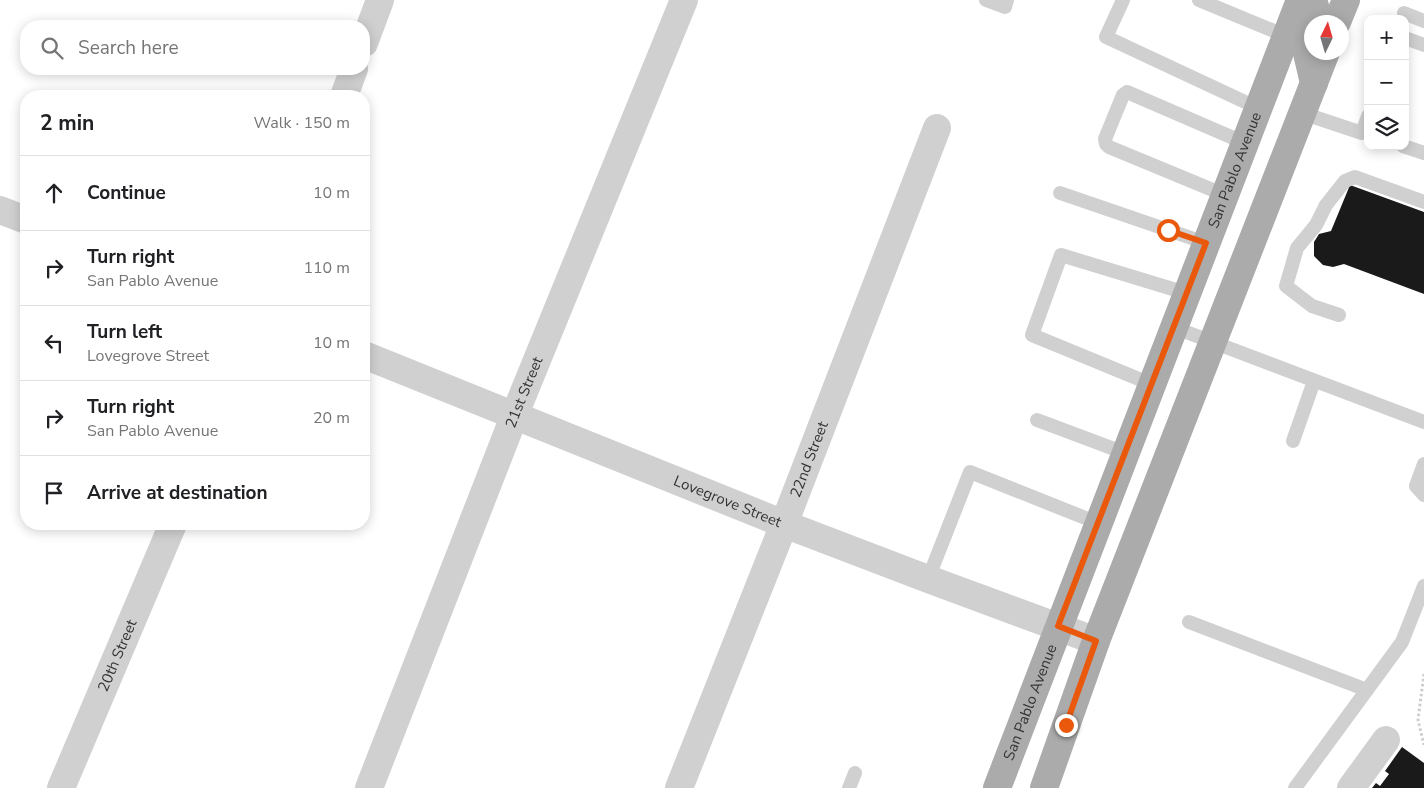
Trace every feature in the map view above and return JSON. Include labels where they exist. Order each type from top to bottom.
[{"type":"main road","name":"San Pablo Avenue","points":[[997,788],[1300,0]]},
{"type":"main road","points":[[1314,83],[1303,36],[1316,0]]},
{"type":"main road","points":[[1340,15],[1346,0]]},
{"type":"main road","points":[[1044,788],[1096,641],[1323,60]]},
{"type":"street","points":[[370,27],[380,0]]},
{"type":"street","name":"21st Street","points":[[369,788],[515,414],[684,0]]},
{"type":"street","points":[[346,90],[352,75]]},
{"type":"street","name":"22nd Street","points":[[680,788],[937,128]]},
{"type":"street","points":[[0,210],[20,218]]},
{"type":"street","name":"Lovegrove Street","points":[[370,357],[515,414],[784,524],[1096,641]]},
{"type":"street","name":"20th Street","points":[[61,788],[170,530]]},
{"type":"street","points":[[1351,788],[1386,740]]},
{"type":"lane","points":[[986,0],[1004,7],[1007,0]]},
{"type":"lane","points":[[1123,0],[1106,37],[1258,108]]},
{"type":"lane","points":[[1199,0],[1286,36]]},
{"type":"lane","points":[[1404,10],[1424,21]]},
{"type":"lane","points":[[1409,39],[1424,45]]},
{"type":"lane","points":[[1225,195],[1109,147],[1105,139],[1123,95],[1127,92],[1245,143]]},
{"type":"lane","points":[[1302,113],[1364,134]]},
{"type":"lane","points":[[1409,148],[1424,153]]},
{"type":"lane","points":[[1338,315],[1312,306],[1286,286],[1297,248],[1316,225],[1326,205],[1345,181],[1355,177],[1424,202]]},
{"type":"lane","points":[[1060,193],[1206,243]]},
{"type":"lane","points":[[1151,384],[1032,335],[1061,255],[1186,293]]},
{"type":"lane","points":[[1173,327],[1424,422]]},
{"type":"lane","points":[[1293,440],[1314,381]]},
{"type":"lane","points":[[1037,420],[1125,453]]},
{"type":"lane","points":[[1424,464],[1416,486],[1424,495]]},
{"type":"lane","points":[[928,579],[970,472],[1098,523]]},
{"type":"lane","points":[[1295,788],[1402,642],[1424,586]]},
{"type":"lane","points":[[1189,622],[1367,690]]},
{"type":"lane","points":[[849,788],[855,773]]},
{"type":"path","points":[[1424,674],[1418,720],[1424,745]]},
{"type":"building","points":[[1350,185],[1424,212],[1424,294],[1344,264],[1333,267],[1323,265],[1314,256],[1314,242],[1319,234],[1331,231]]},
{"type":"building","points":[[1402,747],[1424,763],[1424,788],[1372,788],[1376,783],[1380,786],[1389,774],[1385,771]]},
{"type":"route","points":[[1066,725],[1096,641],[1058,626],[1206,243],[1168,230]]}]
